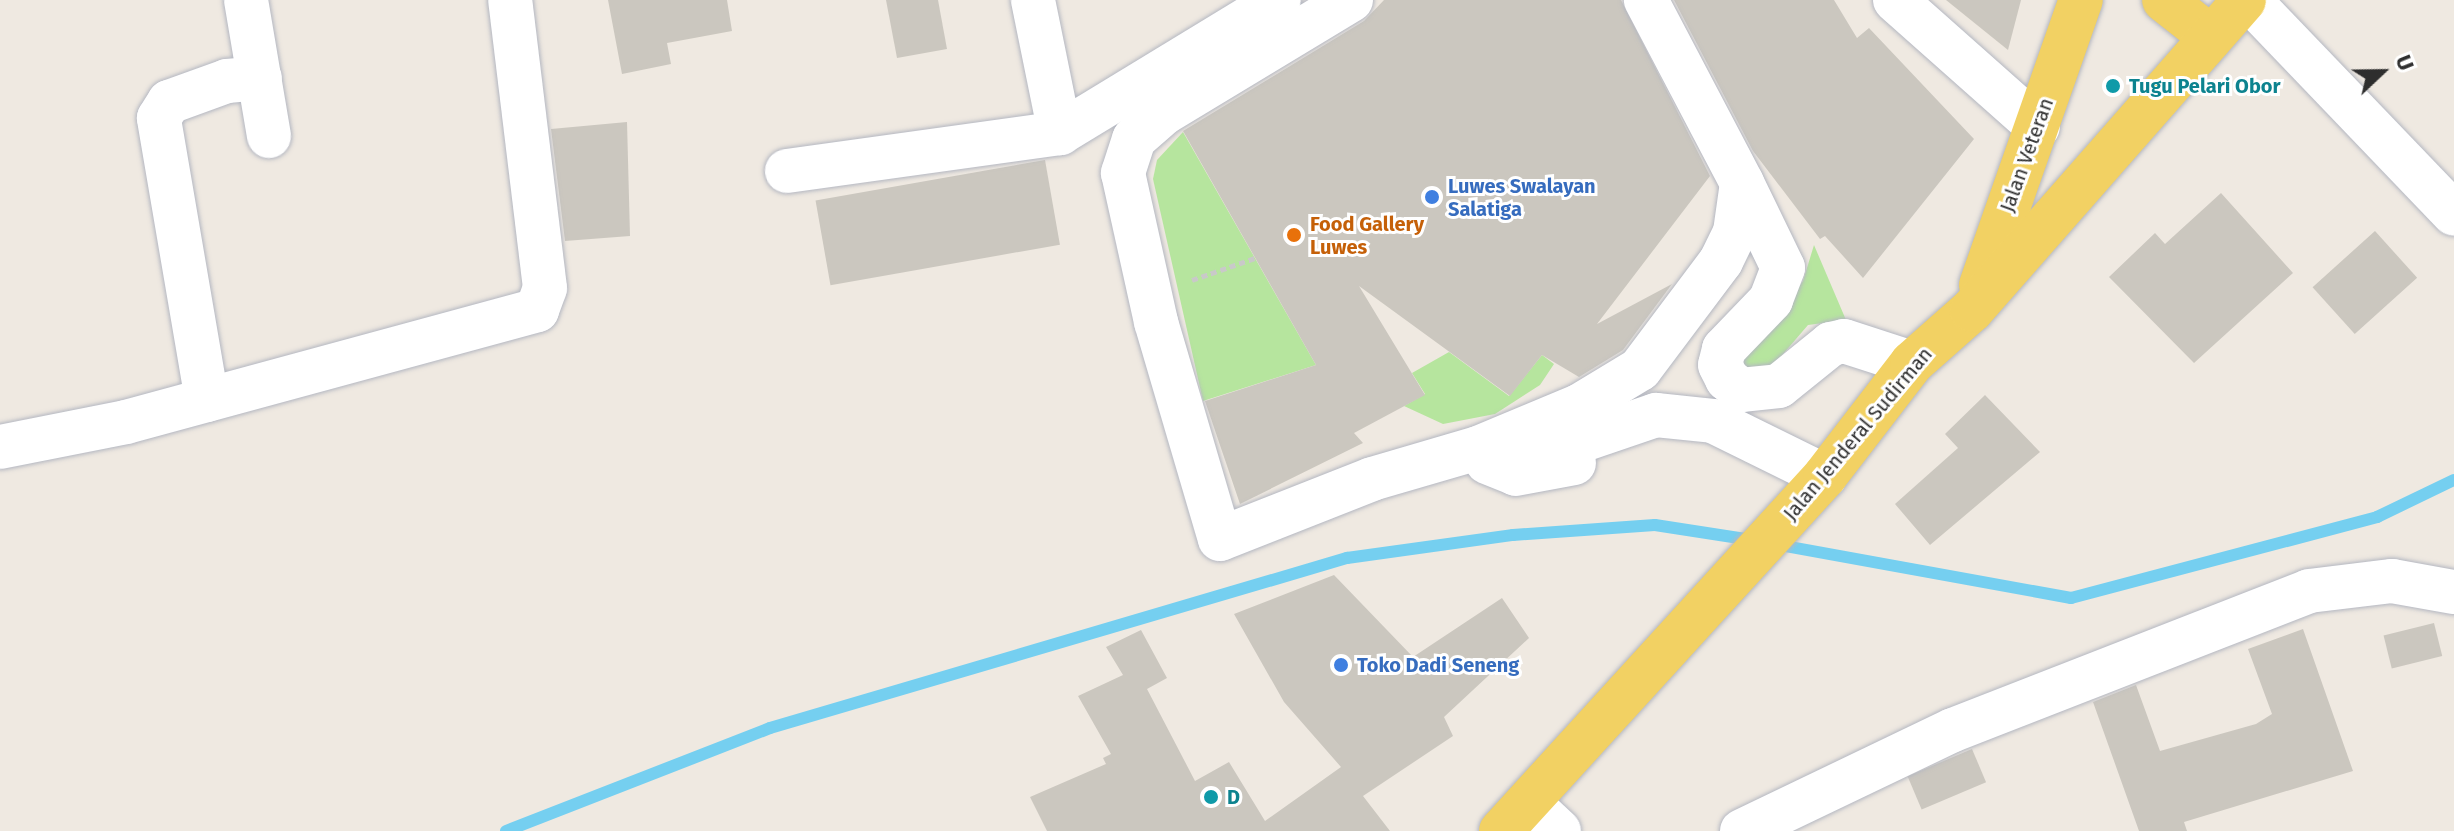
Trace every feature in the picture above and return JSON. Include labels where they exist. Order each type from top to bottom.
[{"type":"main road","name":"Jalan Veteran","points":[[1972,310],[2081,0]]},
{"type":"main road","points":[[2164,0],[2211,37]]},
{"type":"main road","name":"Jalan Jenderal Sudirman","points":[[1530,822],[1714,595],[1825,476],[1912,363],[1972,310],[2246,0]]},
{"type":"street","points":[[246,0],[269,136]]},
{"type":"street","points":[[0,447],[207,400],[537,310],[545,288],[510,0]]},
{"type":"street","points":[[1033,0],[1060,133]]},
{"type":"street","points":[[787,171],[1060,133],[1279,0]]},
{"type":"street","points":[[1351,0],[1165,112],[1134,139],[1123,173],[1124,200],[1148,292],[1220,539],[1579,406],[1640,369],[1721,261],[1735,232],[1746,190]]},
{"type":"street","points":[[1646,0],[1746,190],[1783,268],[1771,300],[1724,349],[1720,365],[1741,390],[1779,386],[1831,344],[1844,341],[1912,363]]},
{"type":"street","points":[[1895,0],[2038,127]]},
{"type":"street","points":[[2246,0],[2454,214]]},
{"type":"street","points":[[207,400],[159,118],[169,102],[227,81],[260,78]]},
{"type":"street","points":[[1424,464],[1534,457],[1656,415],[1693,420],[1773,447],[1825,476]]},
{"type":"street","points":[[1742,831],[1953,730],[2309,591],[2392,581],[2454,592]]},
{"type":"path","points":[[1148,292],[1255,258]]},
{"type":"green space","points":[[1183,132],[1316,365],[1203,401],[1153,179],[1157,160]]},
{"type":"green space","points":[[1814,245],[1846,320],[1808,325],[1765,375],[1743,374],[1738,355],[1764,335],[1803,281]]},
{"type":"green space","points":[[1449,352],[1509,396],[1542,355],[1554,364],[1540,385],[1495,414],[1443,424],[1404,406],[1425,394],[1412,373]]},
{"type":"building","points":[[608,0],[727,0],[732,31],[667,43],[671,64],[622,74]]},
{"type":"building","points":[[886,0],[938,0],[947,49],[897,58]]},
{"type":"building","name":"Luwes Swalayan Salatiga","points":[[1384,0],[1621,0],[1710,176],[1597,324],[1672,284],[1623,350],[1579,377],[1542,355],[1510,396],[1359,286],[1425,395],[1354,433],[1363,443],[1240,504],[1205,401],[1316,365],[1183,131],[1364,21]]},
{"type":"building","points":[[1674,0],[1834,0],[1857,38],[1869,28],[1974,139],[1863,278],[1825,236],[1820,239],[1753,151]]},
{"type":"building","points":[[1946,0],[2021,0],[2008,50]]},
{"type":"building","points":[[627,122],[630,236],[565,241],[551,129]]},
{"type":"building","points":[[1045,160],[1060,245],[830,285],[816,200]]},
{"type":"building","points":[[2221,193],[2293,273],[2194,363],[2109,277],[2155,233],[2165,244]]},
{"type":"building","points":[[2375,231],[2417,278],[2355,334],[2313,287]]},
{"type":"building","points":[[1985,395],[2040,452],[1930,545],[1895,504],[1958,448],[1945,434]]},
{"type":"building","points":[[1334,575],[1413,657],[1502,598],[1529,638],[1444,717],[1453,736],[1363,796],[1390,831],[1047,831],[1030,797],[1106,764],[1103,758],[1111,754],[1078,696],[1123,675],[1106,647],[1141,630],[1167,678],[1147,689],[1195,781],[1229,762],[1265,821],[1341,767],[1284,702],[1234,614]]},
{"type":"building","points":[[2434,623],[2442,656],[2392,669],[2384,636]]},
{"type":"building","points":[[2303,629],[2353,771],[2184,822],[2187,831],[2139,831],[2093,702],[2136,685],[2160,751],[2256,724],[2272,714],[2248,649]]},
{"type":"building","points":[[1972,749],[1986,782],[1922,809],[1908,776]]},
{"type":"waterway","points":[[1774,544],[2071,598],[2377,517],[2454,480]]},
{"type":"waterway","points":[[506,831],[770,728],[1347,558],[1513,535],[1655,525],[1752,540]]},
{"type":"place","name":"Tugu Pelari Obor","points":[[2113,86]]},
{"type":"place","name":"Luwes Swalayan Salatiga","points":[[1432,197]]},
{"type":"place","name":"Food Gallery Luwes","points":[[1294,235]]},
{"type":"place","name":"Toko Dadi Seneng","points":[[1341,665]]},
{"type":"place","name":"D","points":[[1211,797]]}]
